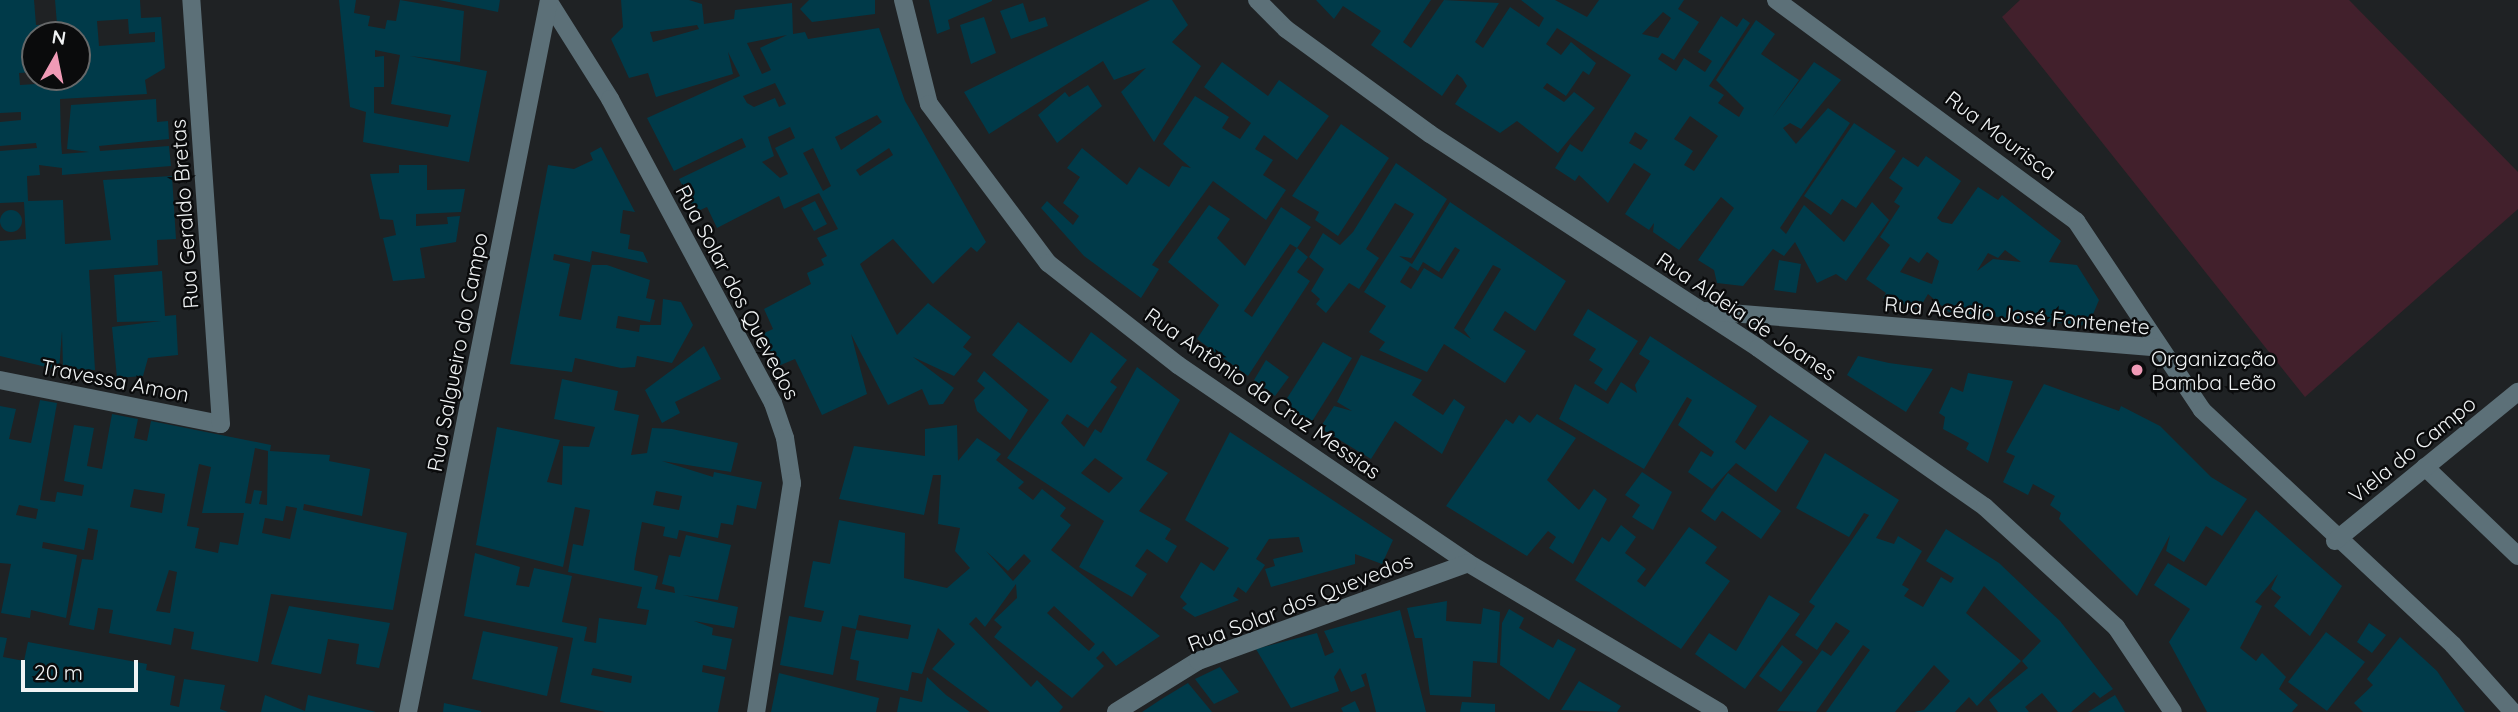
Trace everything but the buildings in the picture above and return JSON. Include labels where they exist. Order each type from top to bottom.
[{"type":"street","name":"Rua Geraldo Bretas","points":[[191,0],[221,424]]},
{"type":"street","name":"Rua Antônio da Cruz Messias","points":[[903,0],[929,104],[1048,263],[1178,365],[1468,564],[1719,712]]},
{"type":"street","name":"Rua Aldeia de Joanes","points":[[1256,0],[1286,29],[1430,134],[1701,311],[1985,507],[2116,627],[2173,712]]},
{"type":"street","name":"Rua Mourisca","points":[[1776,0],[2076,221],[2155,347]]},
{"type":"street","name":"Rua Solar dos Quevedos","points":[[549,1],[610,99],[773,403],[785,438],[792,483],[756,712]]},
{"type":"street","name":"Rua Salgueiro do Campo","points":[[408,712],[549,1]]},
{"type":"street","name":"Rua Acédio José Fontenete","points":[[1701,311],[2155,347],[2202,410],[2335,541],[2454,645],[2513,712]]},
{"type":"street","name":"Travessa Amon","points":[[0,380],[221,424]]},
{"type":"street","name":"Viela do Campo","points":[[2335,541],[2518,392]]},
{"type":"street","points":[[2426,467],[2518,556]]},
{"type":"street","name":"Rua Solar dos Quevedos","points":[[1116,712],[1198,661],[1468,564]]},
{"type":"shaded area","points":[[2020,0],[2349,0],[2518,172],[2518,209],[2305,397],[2002,17]]},
{"type":"place","name":"Organização Bamba Leão","points":[[2137,370]]}]
